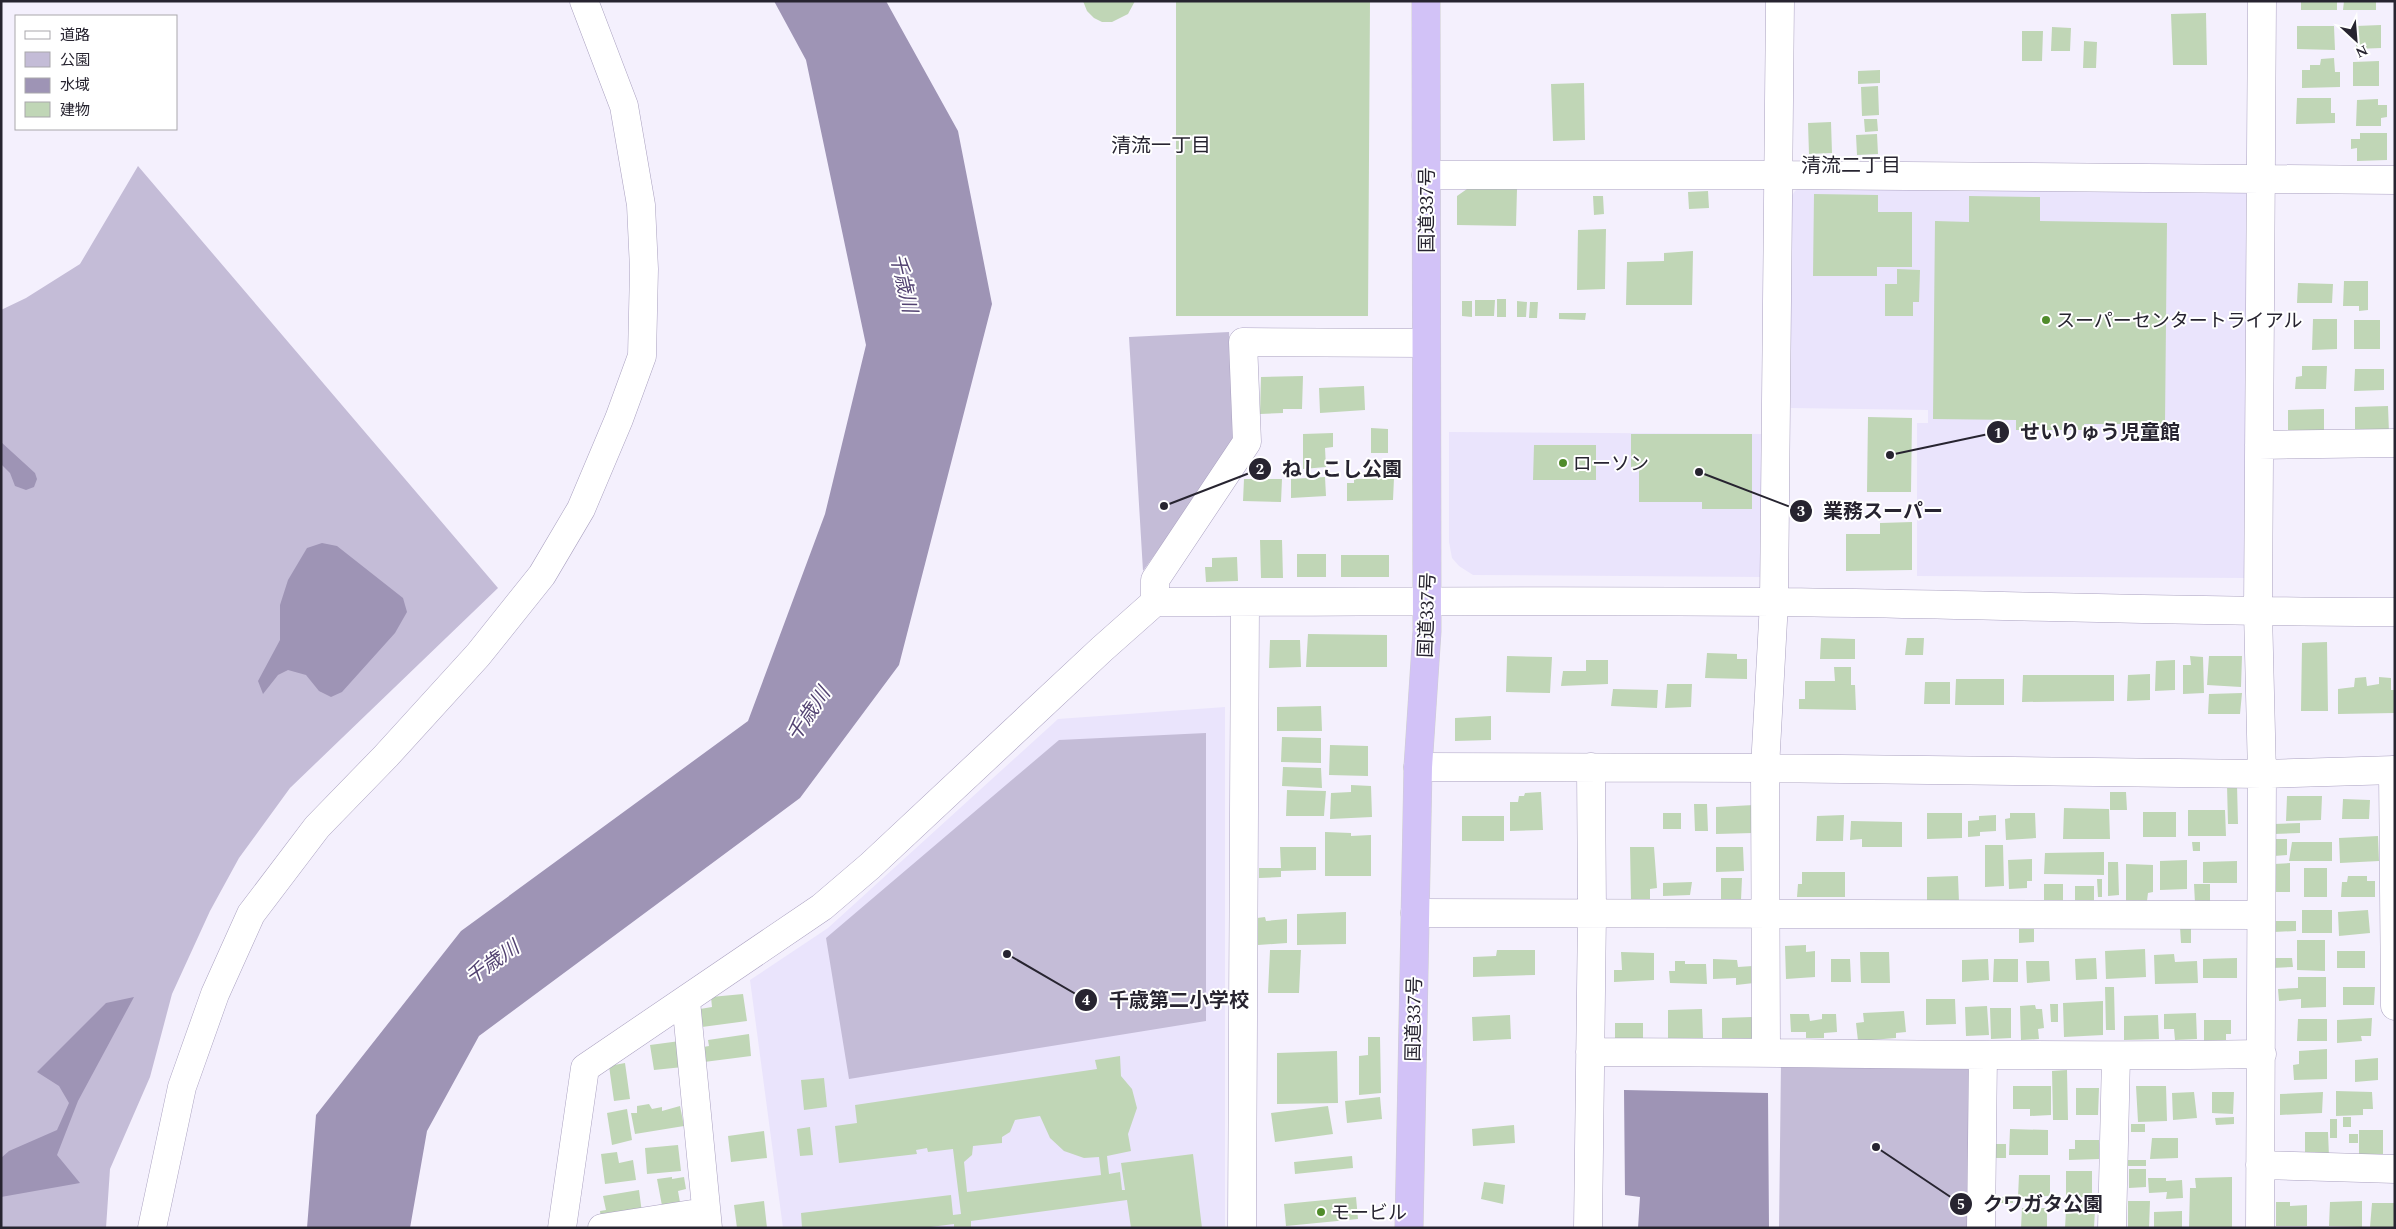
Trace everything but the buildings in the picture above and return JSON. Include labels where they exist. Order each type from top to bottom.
[{"type":"highway","name":"国道337号","points":[[1409,1228],[1418,767],[1427,601],[1426,1]]},
{"type":"street","points":[[152,1228],[182,1087],[215,994],[251,914],[317,826],[386,756],[478,655],[542,574],[581,509],[619,419],[642,356],[644,269],[641,205],[624,106],[584,1]]},
{"type":"street","points":[[1766,1052],[1765,768],[1774,602],[1780,1]]},
{"type":"street","points":[[2260,1228],[2262,774],[2258,612],[2262,1]]},
{"type":"street","points":[[1426,175],[1778,175],[2395,180]]},
{"type":"street","points":[[1155,602],[1154,580],[1247,442],[1243,342],[1426,343]]},
{"type":"street","points":[[2259,445],[2395,443]]},
{"type":"street","points":[[562,1228],[585,1068],[822,907],[864,872],[1102,649],[1155,602],[1774,602],[2258,612],[2395,612]]},
{"type":"street","points":[[1242,1228],[1245,602]]},
{"type":"street","points":[[1418,767],[1765,768],[2262,774],[2394,770],[2395,1006]]},
{"type":"street","points":[[1588,1228],[1592,913],[1591,767]]},
{"type":"street","points":[[1415,913],[1766,912],[2261,915]]},
{"type":"street","points":[[602,1228],[706,1220],[686,1001]]},
{"type":"street","points":[[1590,1052],[1766,1052],[2116,1057],[2262,1054]]},
{"type":"street","points":[[1982,1228],[1983,1055]]},
{"type":"street","points":[[2112,1228],[2116,1057]]},
{"type":"street","points":[[2260,1165],[2395,1169]]},
{"type":"shaded area","points":[[1802,186],[2249,190],[2244,578],[1917,576],[1917,423],[1928,423],[1928,410],[1791,408],[1791,197]]},
{"type":"shaded area","points":[[1449,432],[1763,434],[1760,577],[1473,575],[1459,566],[1452,558],[1449,542]]},
{"type":"shaded area","points":[[1225,707],[1225,1228],[783,1228],[750,980],[828,928],[1058,719]]},
{"type":"green space","points":[[138,166],[498,588],[290,788],[239,858],[210,911],[172,994],[150,1077],[110,1169],[106,1228],[1,1228],[1,310],[26,298],[80,264]]},
{"type":"green space","points":[[1229,332],[1236,441],[1143,571],[1129,337]]},
{"type":"green space","points":[[1206,733],[1206,1021],[849,1079],[826,938],[1059,740]]},
{"type":"green space","points":[[1781,1063],[1973,1066],[1971,1228],[1779,1228]]},
{"type":"water","name":"千歳川","points":[[774,1],[886,1],[958,131],[992,304],[899,665],[800,798],[479,1036],[427,1131],[410,1228],[307,1228],[316,1115],[461,931],[748,721],[825,514],[866,345],[806,60]]},
{"type":"water","points":[[1,442],[35,473],[37,479],[34,487],[26,490],[15,486],[10,473],[1,464]]},
{"type":"water","points":[[322,543],[337,546],[403,598],[407,612],[395,633],[342,692],[331,697],[319,691],[306,675],[288,670],[278,675],[263,694],[258,681],[280,640],[280,605],[288,580],[307,548]]},
{"type":"water","points":[[134,997],[78,1101],[57,1155],[80,1183],[1,1197],[1,1158],[9,1151],[57,1130],[69,1103],[59,1086],[37,1072],[106,1003]]},
{"type":"water","points":[[1624,1090],[1768,1093],[1769,1228],[1638,1228],[1640,1197],[1625,1195]]},
{"type":"place","name":"スーパーセンタートライアル","points":[[2046,320]]},
{"type":"place","name":"せいりゅう児童館","points":[[1890,455]]},
{"type":"place","name":"ローソン","points":[[1563,463]]},
{"type":"place","name":"業務スーパー","points":[[1699,472]]},
{"type":"place","name":"ねしこし公園","points":[[1164,506]]},
{"type":"place","name":"千歳第二小学校","points":[[1007,954]]},
{"type":"place","name":"クワガタ公園","points":[[1876,1147]]},
{"type":"place","name":"モービル","points":[[1321,1212]]},
{"type":"district","name":"清流一丁目","points":[[1161,145]]},
{"type":"district","name":"清流二丁目","points":[[1851,165]]}]
